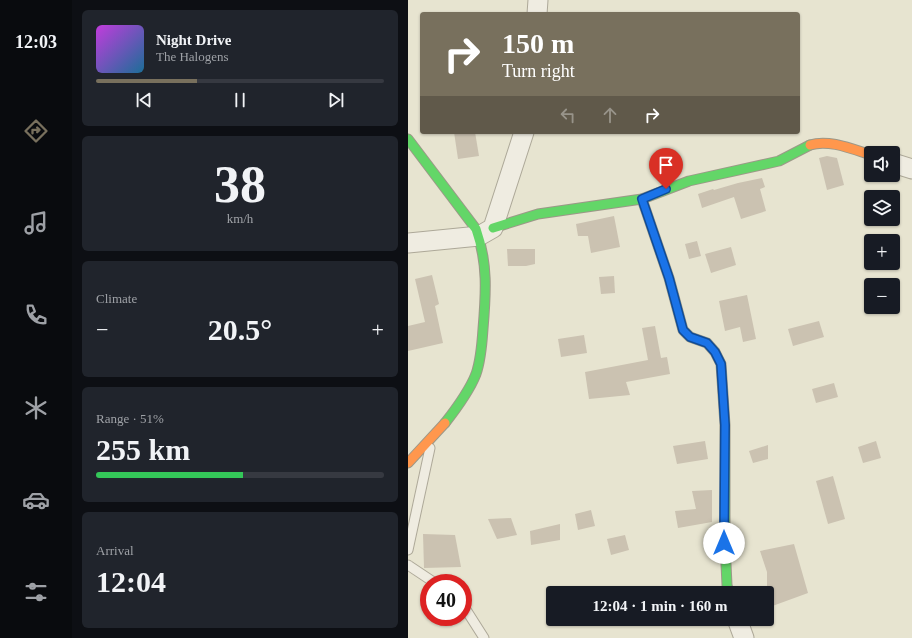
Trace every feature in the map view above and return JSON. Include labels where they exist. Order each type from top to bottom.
[{"type":"street","points":[[537,12],[538,0]]},
{"type":"street","points":[[408,463],[432,440],[462,399],[475,378],[481,351],[486,300],[486,272],[482,245],[523,134]]},
{"type":"street","points":[[408,139],[476,229],[486,232]]},
{"type":"street","points":[[408,243],[486,232],[538,214],[642,199],[689,181],[779,161],[811,144],[826,143],[851,148],[864,153]]},
{"type":"street","points":[[900,166],[912,170]]},
{"type":"street","points":[[642,199],[669,278],[683,330],[690,337],[707,343],[715,352],[721,364],[725,425],[724,543],[727,586]]},
{"type":"street","points":[[740,626],[744,638]]},
{"type":"lane","points":[[408,550],[432,440]]},
{"type":"lane","points":[[408,565],[422,574]]},
{"type":"lane","points":[[472,619],[484,638]]},
{"type":"building","points":[[454,134],[475,134],[479,156],[458,159]]},
{"type":"building","points":[[827,156],[837,158],[844,185],[827,190],[819,158]]},
{"type":"building","points":[[762,178],[765,187],[760,189],[766,211],[741,219],[734,197],[702,208],[698,194],[713,189]]},
{"type":"building","points":[[614,216],[620,247],[591,253],[588,236],[578,236],[576,224]]},
{"type":"building","points":[[697,241],[701,256],[689,259],[685,244]]},
{"type":"building","points":[[731,247],[736,265],[711,273],[705,254]]},
{"type":"building","points":[[507,249],[535,249],[535,264],[526,266],[508,266]]},
{"type":"building","points":[[432,275],[439,304],[435,306],[443,343],[408,351],[408,326],[425,322],[415,279]]},
{"type":"building","points":[[614,276],[615,293],[601,294],[599,277]]},
{"type":"building","points":[[747,295],[756,339],[743,342],[740,327],[725,331],[719,301]]},
{"type":"building","points":[[819,321],[824,337],[793,346],[788,329]]},
{"type":"building","points":[[655,326],[661,358],[667,357],[670,374],[626,382],[630,395],[589,399],[585,372],[648,360],[642,328]]},
{"type":"building","points":[[584,335],[587,353],[561,357],[558,339]]},
{"type":"building","points":[[834,383],[838,397],[816,403],[812,389]]},
{"type":"building","points":[[705,441],[708,459],[677,464],[673,446]]},
{"type":"building","points":[[876,441],[881,458],[863,463],[858,447]]},
{"type":"building","points":[[768,445],[768,459],[753,463],[749,451]]},
{"type":"building","points":[[833,476],[845,519],[828,524],[816,481]]},
{"type":"building","points":[[712,490],[712,522],[678,528],[675,511],[696,509],[692,491]]},
{"type":"building","points":[[591,510],[595,526],[578,530],[575,514]]},
{"type":"building","points":[[511,518],[517,535],[497,539],[488,519]]},
{"type":"building","points":[[560,524],[560,540],[531,545],[530,531]]},
{"type":"building","points":[[423,534],[455,535],[461,567],[424,568]]},
{"type":"building","points":[[625,535],[629,550],[611,555],[607,539]]},
{"type":"building","points":[[794,544],[808,593],[774,605],[774,586],[767,586],[767,572],[760,551]]},
{"type":"traffic: fast","points":[[408,139],[476,229],[483,254],[485,278],[484,316],[478,369],[466,394],[445,423]]},
{"type":"traffic: fast","points":[[493,228],[538,214],[642,199],[689,181],[779,161],[810,145]]},
{"type":"traffic: fast","points":[[642,199],[669,278],[683,330],[690,337],[707,343],[715,352],[721,364],[725,425],[725,543],[727,586]]},
{"type":"traffic: slow","points":[[810,145],[817,143],[833,144],[864,153]]},
{"type":"traffic: slow","points":[[408,463],[445,423]]},
{"type":"route","points":[[666,189],[642,199],[669,278],[683,330],[690,337],[707,343],[715,352],[721,364],[723,376],[725,425],[724,543]]}]
